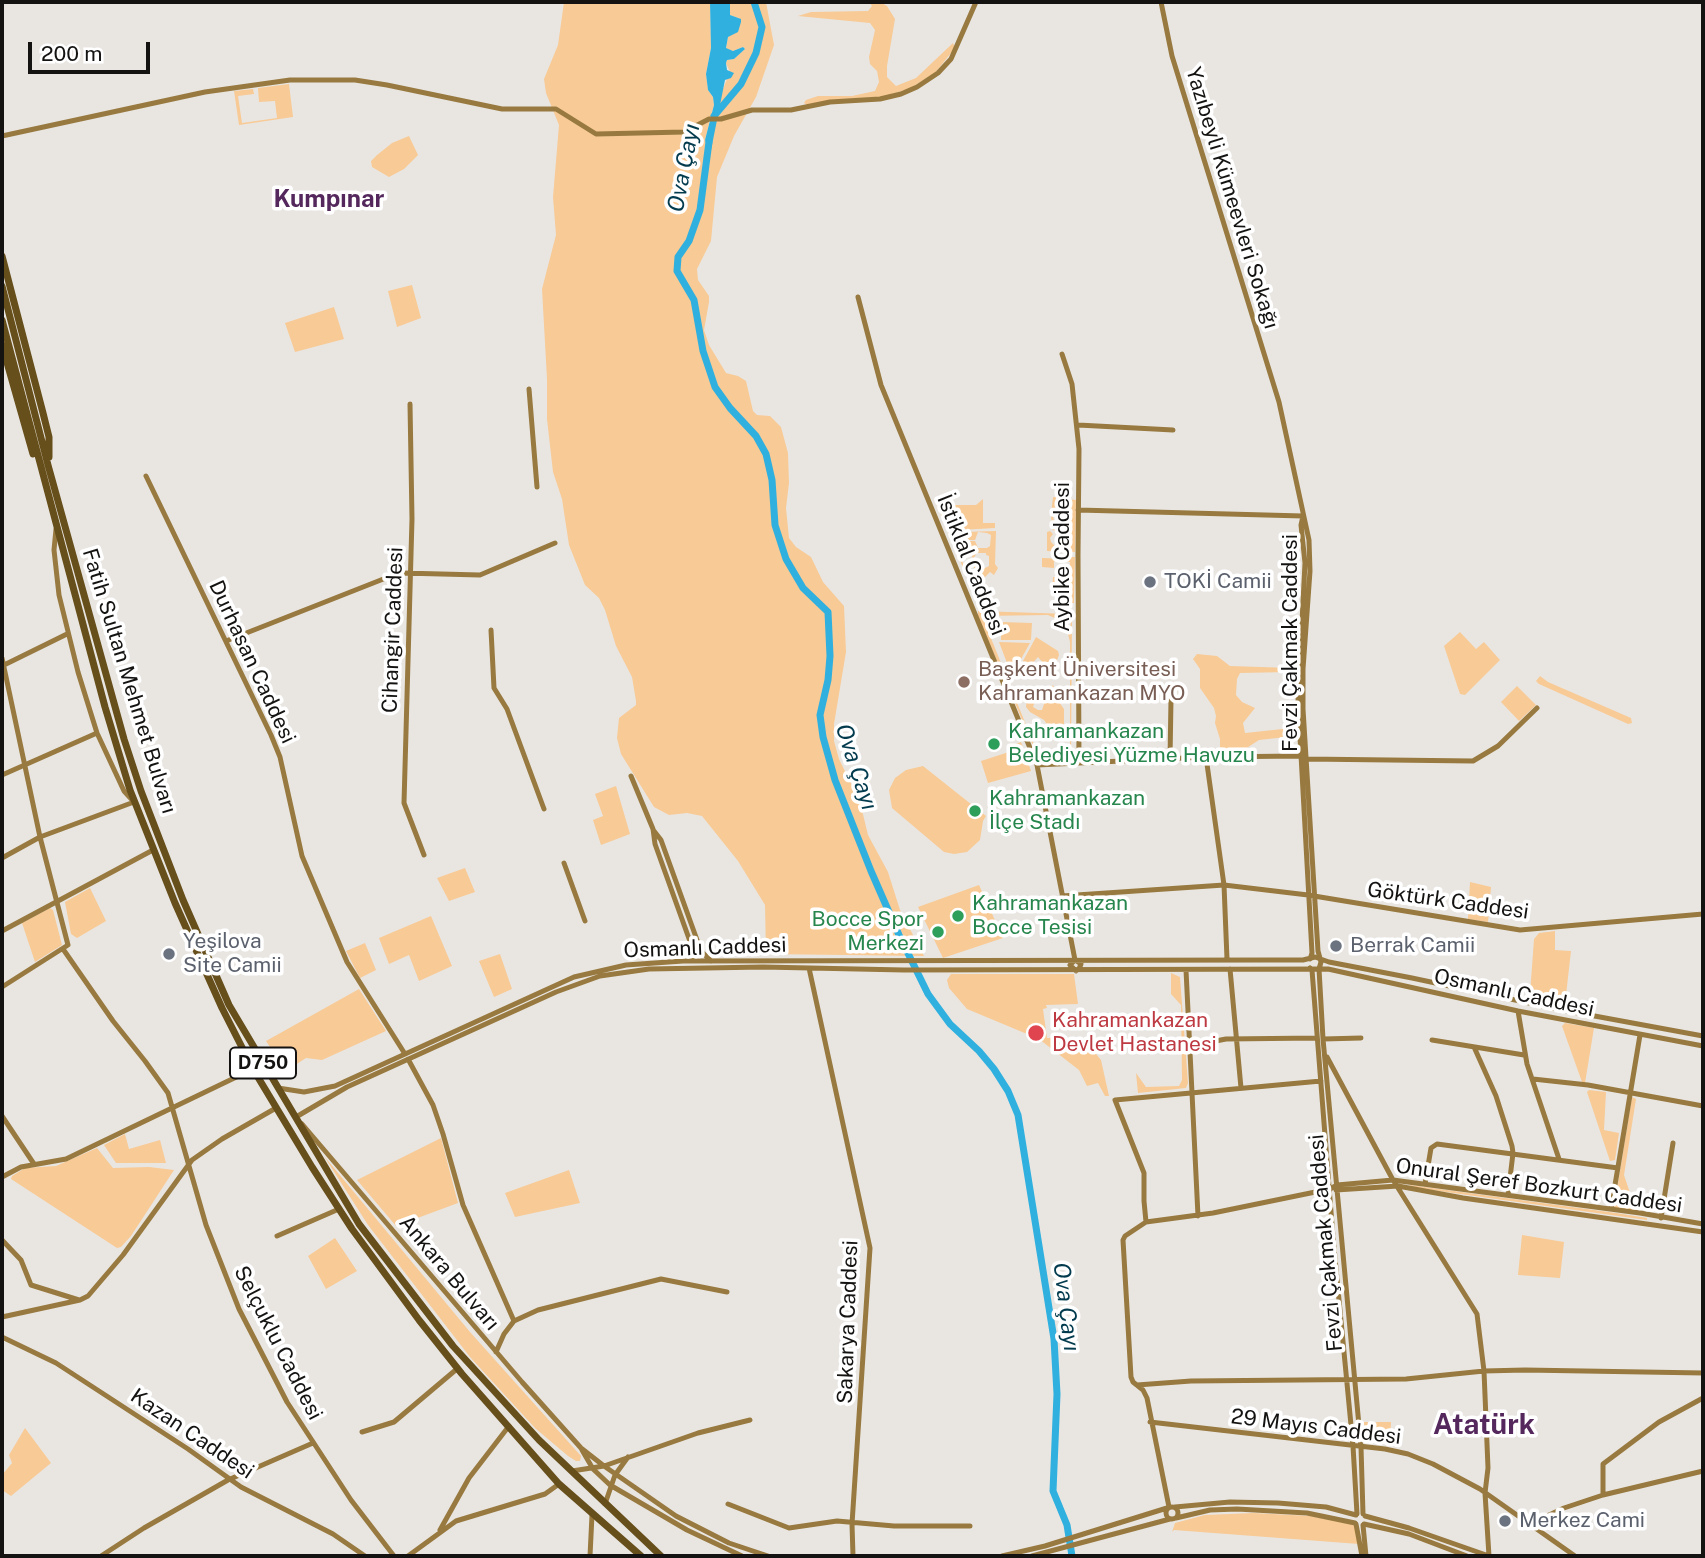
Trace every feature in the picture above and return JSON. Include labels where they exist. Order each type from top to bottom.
[{"type":"highway","points":[[2,256],[45,421],[49,444],[44,466]]},
{"type":"highway","name":"Fatih Sultan Mehmet Bulvarı","points":[[2,286],[56,526],[105,707],[134,802],[222,1008],[253,1069],[339,1209],[419,1320],[559,1484],[641,1556]]},
{"type":"highway","name":"Fatih Sultan Mehmet Bulvarı","points":[[2,320],[141,791],[183,900],[229,1005],[359,1224],[453,1346],[527,1428],[661,1556]]},
{"type":"highway","points":[[2,345],[24,429],[44,466]]},
{"type":"highway","points":[[559,1484],[572,1471]]},
{"type":"highway","points":[[592,1515],[605,1504]]},
{"type":"street","points":[[2,136],[205,93],[290,80],[372,82],[502,109],[556,109],[592,133],[601,135],[684,132],[709,119],[721,119],[757,109],[791,110],[830,102],[890,97],[918,86],[939,73],[951,59],[976,2]]},
{"type":"street","name":"Yazıbeyli Kümeevleri Sokağı","points":[[1161,2],[1172,56],[1279,402]]},
{"type":"street","name":"İstiklal Caddesi","points":[[858,297],[881,386],[1037,765],[1075,960]]},
{"type":"street","name":"Aybike Caddesi","points":[[1062,354],[1072,384],[1078,425],[1079,762]]},
{"type":"street","points":[[529,389],[537,487]]},
{"type":"street","name":"Fevzi Çakmak Caddesi","points":[[1279,402],[1303,516],[1301,525],[1305,558],[1297,678],[1311,896],[1311,958]]},
{"type":"street","name":"Cihangir Caddesi","points":[[410,404],[411,573],[404,803],[424,855]]},
{"type":"street","points":[[1078,425],[1173,430]]},
{"type":"street","name":"Durhasan Caddesi","points":[[146,476],[276,747],[302,856],[347,962],[407,1057],[433,1105],[463,1205],[514,1321]]},
{"type":"street","points":[[1078,510],[1303,516]]},
{"type":"street","points":[[2,858],[40,837],[134,802],[124,790],[97,733],[67,634],[55,566],[56,526]]},
{"type":"street","points":[[226,641],[391,576],[411,573],[480,575],[555,543]]},
{"type":"street","points":[[491,630],[494,688],[507,709],[544,809]]},
{"type":"street","points":[[2,666],[67,634]]},
{"type":"street","name":"Selçuklu Caddesi","points":[[2,658],[66,947],[113,1021],[168,1093],[206,1226],[239,1309],[287,1402],[355,1506],[394,1556]]},
{"type":"street","points":[[1170,759],[1171,699]]},
{"type":"street","points":[[1037,765],[1206,757],[1473,761],[1485,756],[1537,708]]},
{"type":"street","points":[[2,775],[97,733]]},
{"type":"street","points":[[1206,757],[1224,885],[1227,959]]},
{"type":"street","points":[[631,776],[653,829],[661,840],[701,951],[711,961]]},
{"type":"street","points":[[653,829],[655,844],[692,947],[692,961]]},
{"type":"street","points":[[2,931],[153,850]]},
{"type":"street","points":[[564,863],[585,921]]},
{"type":"street","name":"Göktürk Caddesi","points":[[1062,896],[1224,885],[1311,896],[1520,930],[1703,914]]},
{"type":"street","name":"Fevzi Çakmak Caddesi","points":[[1311,896],[1320,960]]},
{"type":"street","points":[[2,987],[66,947]]},
{"type":"street","points":[[1311,958],[1320,960],[1319,968],[1312,970],[1308,964],[1311,958]]},
{"type":"street","name":"Osmanlı Caddesi","points":[[295,1116],[331,1094],[575,977],[626,965],[692,961],[1311,958]]},
{"type":"street","points":[[1075,960],[1070,965],[1076,971]]},
{"type":"street","name":"Osmanlı Caddesi","points":[[1320,960],[1703,1036]]},
{"type":"street","name":"Osmanlı Caddesi","points":[[278,1088],[304,1092],[329,1088],[556,992],[613,974],[685,968],[1312,970]]},
{"type":"street","name":"Sakarya Caddesi","points":[[809,968],[870,1248],[852,1524],[853,1556]]},
{"type":"street","name":"Fevzi Çakmak Caddesi","points":[[1319,968],[1321,1082],[1360,1515]]},
{"type":"street","name":"Osmanlı Caddesi","points":[[1319,968],[1518,1011],[1703,1046]]},
{"type":"street","points":[[1230,969],[1241,1088]]},
{"type":"street","points":[[1186,970],[1198,1216]]},
{"type":"street","name":"Fevzi Çakmak Caddesi","points":[[1312,970],[1320,1038],[1325,1054],[1361,1447],[1360,1515]]},
{"type":"street","points":[[1518,1011],[1524,1055],[1559,1159]]},
{"type":"street","points":[[1611,1209],[1640,1035]]},
{"type":"street","points":[[1190,1046],[1236,1038],[1361,1038]]},
{"type":"street","points":[[1432,1040],[1524,1055]]},
{"type":"street","points":[[1474,1047],[1496,1096],[1513,1153],[1508,1195]]},
{"type":"street","points":[[1032,1556],[1087,1533],[1170,1508],[1230,1502],[1326,1507],[1397,1524],[1489,1556],[1484,1371],[1476,1314],[1395,1183],[1325,1054]]},
{"type":"street","points":[[2,1177],[21,1167],[60,1161],[253,1069]]},
{"type":"street","points":[[1533,1079],[1588,1085],[1703,1106]]},
{"type":"street","points":[[1173,1518],[1166,1515],[1170,1508],[1145,1393],[1131,1377],[1123,1240],[1146,1222],[1143,1167],[1115,1100],[1321,1082]]},
{"type":"street","points":[[2,1317],[80,1300],[95,1289],[189,1162],[215,1143],[276,1108]]},
{"type":"street","points":[[2,1116],[34,1164]]},
{"type":"street","name":"Ankara Bulvarı","points":[[295,1116],[581,1448],[659,1506],[708,1533],[768,1556]]},
{"type":"street","points":[[1425,1184],[1431,1147],[1440,1143],[1618,1168]]},
{"type":"street","points":[[1661,1218],[1673,1143]]},
{"type":"street","name":"Onural Şeref Bozkurt Caddesi","points":[[1395,1183],[1463,1198],[1703,1232]]},
{"type":"street","name":"Onural Şeref Bozkurt Caddesi","points":[[1146,1222],[1198,1216],[1330,1189],[1395,1183],[1425,1184],[1508,1195],[1703,1224]]},
{"type":"street","points":[[277,1236],[339,1209]]},
{"type":"street","points":[[2,1240],[21,1260],[31,1285],[80,1300]]},
{"type":"street","points":[[496,1352],[504,1334],[514,1321],[538,1310],[655,1280],[675,1280],[727,1292]]},
{"type":"street","name":"Kazan Caddesi","points":[[2,1337],[36,1352],[78,1377],[188,1449],[228,1480],[332,1534],[365,1556]]},
{"type":"street","points":[[362,1432],[394,1422],[458,1368]]},
{"type":"street","points":[[1137,1385],[1191,1381],[1406,1380],[1484,1371],[1703,1373]]},
{"type":"street","points":[[1603,1495],[1603,1464],[1660,1422],[1703,1398]]},
{"type":"street","points":[[572,1471],[604,1466],[698,1433],[750,1420]]},
{"type":"street","name":"29 Mayıs Caddesi","points":[[1150,1422],[1392,1450],[1416,1457],[1486,1493],[1575,1556]]},
{"type":"street","points":[[439,1533],[469,1478],[509,1426]]},
{"type":"street","points":[[101,1556],[228,1480],[313,1443]]},
{"type":"street","name":"Ankara Bulvarı","points":[[581,1448],[593,1469],[610,1485],[687,1530],[742,1556]]},
{"type":"street","points":[[605,1504],[610,1485],[627,1459]]},
{"type":"street","points":[[625,1482],[627,1459]]},
{"type":"street","points":[[1528,1525],[1564,1508],[1603,1495],[1703,1471]]},
{"type":"street","points":[[408,1556],[456,1521],[545,1494],[559,1484]]},
{"type":"street","points":[[728,1504],[789,1528],[837,1521],[852,1524],[970,1526]]},
{"type":"street","points":[[1170,1508],[1178,1512],[1173,1518]]},
{"type":"street","points":[[1002,1556],[1088,1541],[1210,1510],[1237,1509],[1307,1513],[1409,1534],[1467,1556]]},
{"type":"street","points":[[590,1556],[592,1515]]},
{"type":"street","points":[[1360,1515],[1364,1556]]},
{"type":"street","points":[[1360,1515],[1360,1524]]},
{"type":"shaded area","points":[[564,2],[710,2],[711,48],[706,74],[714,105],[705,140],[711,150],[720,96],[730,72],[727,60],[734,59],[745,49],[726,49],[728,37],[741,22],[730,15],[730,2],[766,2],[774,45],[756,97],[734,136],[717,177],[711,241],[697,269],[698,280],[709,296],[704,330],[709,345],[726,373],[746,381],[753,411],[757,415],[770,416],[781,427],[788,453],[786,508],[789,538],[796,547],[811,557],[823,582],[844,606],[846,652],[834,724],[834,741],[839,759],[860,802],[868,835],[888,872],[900,910],[924,956],[766,954],[765,905],[738,861],[702,816],[687,813],[669,815],[654,807],[621,754],[617,738],[619,718],[636,705],[632,677],[616,646],[605,610],[599,598],[585,585],[569,545],[562,499],[553,472],[547,419],[542,289],[556,235],[553,197],[559,125],[546,93],[544,79],[558,45]]},
{"type":"shaded area","points":[[869,2],[880,2],[887,6],[895,19],[887,77],[896,86],[916,78],[953,43],[955,48],[935,73],[909,89],[882,97],[807,105],[804,103],[806,100],[818,96],[852,96],[875,91],[879,82],[877,71],[870,64],[869,57],[875,30],[870,23],[798,16],[811,12],[868,11],[872,6]]},
{"type":"shaded area","points":[[289,84],[293,117],[239,125],[234,91],[253,89],[254,94],[238,96],[242,123],[277,118],[275,101],[259,102],[258,88]]},
{"type":"shaded area","points":[[409,136],[418,155],[404,169],[389,177],[372,167],[371,161],[377,155],[392,143]]},
{"type":"shaded area","points":[[412,285],[421,318],[397,327],[388,291]]},
{"type":"shaded area","points":[[334,307],[344,339],[295,352],[285,323]]},
{"type":"shaded area","points":[[1053,497],[1076,500],[1075,552],[1071,552],[1071,549],[1047,551],[1047,532],[1053,534],[1051,542],[1057,548],[1062,548],[1068,540],[1068,536],[1061,530],[1056,532],[1052,529],[1051,516],[1054,522],[1068,522],[1069,510],[1066,507],[1056,507],[1054,514],[1051,514]]},
{"type":"shaded area","points":[[983,499],[983,523],[995,523],[995,528],[961,530],[954,511],[944,514],[964,566],[968,568],[964,570],[937,505],[976,505]]},
{"type":"shaded area","points":[[996,531],[995,564],[998,568],[994,575],[990,572],[981,581],[972,564],[977,568],[985,568],[989,566],[989,556],[986,553],[977,553],[973,559],[966,541],[975,541],[978,548],[987,548],[990,546],[991,535],[978,532],[975,540],[965,540],[962,532]]},
{"type":"shaded area","points":[[1075,557],[1074,603],[1068,603],[1071,601],[1072,592],[1052,591],[1053,577],[1069,577],[1070,562],[1058,560],[1054,562],[1054,568],[1042,567],[1042,558]]},
{"type":"shaded area","points":[[978,611],[1069,614],[1067,617],[1063,615],[1059,620],[1048,615],[982,616],[1037,752],[1044,758],[1070,755],[1070,642],[1067,630],[1072,615],[1071,759],[1043,760],[1038,757],[978,617]]},
{"type":"shaded area","points":[[1001,622],[1032,623],[1031,640],[1001,640]]},
{"type":"shaded area","points":[[1460,632],[1476,649],[1484,642],[1500,660],[1465,695],[1460,694],[1444,646]]},
{"type":"shaded area","points":[[1036,637],[1058,651],[1054,668],[1044,664],[1038,657],[1023,669],[1023,661]]},
{"type":"shaded area","points":[[999,642],[1030,643],[1020,661],[1021,671],[1012,676]]},
{"type":"shaded area","points":[[1197,654],[1217,656],[1230,666],[1291,668],[1289,672],[1240,673],[1236,695],[1242,702],[1255,708],[1243,723],[1245,733],[1292,728],[1292,733],[1286,737],[1259,740],[1242,751],[1220,751],[1214,708],[1200,688],[1200,669],[1193,659]]},
{"type":"shaded area","points":[[1540,676],[1631,718],[1632,723],[1628,724],[1539,684],[1536,681]]},
{"type":"shaded area","points":[[1053,685],[1064,709],[1064,731],[1049,727],[1026,707],[1027,698],[1032,693],[1035,701],[1033,707],[1042,710],[1042,700]]},
{"type":"shaded area","points":[[1517,686],[1536,705],[1519,721],[1501,702]]},
{"type":"shaded area","points":[[1021,742],[1031,771],[988,783],[981,761],[1012,751],[1011,746]]},
{"type":"shaded area","points":[[923,766],[986,816],[980,840],[967,852],[944,852],[892,808],[889,790],[895,778],[906,770]]},
{"type":"shaded area","points":[[616,786],[630,834],[601,845],[593,820],[603,816],[595,794]]},
{"type":"shaded area","points":[[465,868],[475,892],[449,901],[437,878]]},
{"type":"shaded area","points":[[1470,882],[1491,887],[1488,922],[1468,919]]},
{"type":"shaded area","name":"Kahramankazan Bocce Tesisi","points":[[979,885],[1003,938],[943,958],[918,907]]},
{"type":"shaded area","points":[[90,888],[106,921],[77,938],[71,934],[65,902]]},
{"type":"shaded area","points":[[50,908],[53,910],[62,945],[35,962],[22,923]]},
{"type":"shaded area","points":[[431,916],[452,966],[419,981],[409,955],[389,964],[379,938]]},
{"type":"shaded area","points":[[1555,931],[1555,950],[1571,951],[1565,1004],[1530,994],[1534,939],[1539,933]]},
{"type":"shaded area","points":[[365,943],[376,970],[360,978],[346,951]]},
{"type":"shaded area","points":[[500,954],[512,989],[494,997],[479,961]]},
{"type":"shaded area","points":[[1171,973],[1180,977],[1188,1083],[1186,1088],[1138,1093],[1136,1073],[1146,1087],[1179,1086],[1182,1080],[1181,1005],[1171,994]]},
{"type":"shaded area","points":[[951,974],[1074,974],[1078,1004],[1046,1005],[1047,1008],[1043,1009],[1047,1038],[1083,1038],[1101,1060],[1109,1096],[1105,1096],[1098,1083],[1087,1086],[1079,1070],[1039,1039],[967,1009],[949,988],[947,980]]},
{"type":"shaded area","points":[[359,989],[386,1031],[322,1060],[306,1058],[286,1071],[266,1041]]},
{"type":"shaded area","points":[[1565,1023],[1594,1028],[1585,1083],[1582,1082],[1562,1026]]},
{"type":"shaded area","points":[[1587,1092],[1606,1092],[1604,1130],[1619,1133],[1615,1160],[1610,1161]]},
{"type":"shaded area","points":[[1632,1097],[1636,1099],[1624,1175],[1636,1211],[1614,1208]]},
{"type":"shaded area","points":[[125,1134],[129,1149],[160,1140],[166,1163],[116,1163],[104,1145]]},
{"type":"shaded area","points":[[441,1138],[458,1203],[396,1226],[357,1180]]},
{"type":"shaded area","points":[[97,1148],[113,1168],[149,1167],[174,1170],[131,1236],[117,1248],[11,1179],[25,1168],[56,1166]]},
{"type":"shaded area","points":[[324,1156],[470,1332],[581,1456],[580,1461],[568,1456],[535,1428],[470,1357],[368,1225]]},
{"type":"shaded area","points":[[569,1170],[580,1203],[515,1217],[505,1193]]},
{"type":"shaded area","points":[[1410,1187],[1616,1213],[1647,1220]]},
{"type":"shaded area","points":[[1522,1235],[1564,1242],[1560,1278],[1518,1275]]},
{"type":"shaded area","points":[[335,1238],[357,1271],[326,1289],[308,1256]]},
{"type":"shaded area","points":[[1364,1422],[1391,1422],[1390,1443],[1365,1441]]},
{"type":"shaded area","points":[[25,1428],[51,1463],[11,1496],[2,1490],[2,1475],[12,1463],[9,1455]]},
{"type":"shaded area","points":[[1253,1513],[1311,1516],[1355,1525],[1359,1544],[1174,1530],[1172,1532],[1175,1523],[1205,1515]]},
{"type":"water","points":[[710,2],[730,2],[730,15],[741,19],[741,22],[738,32],[728,37],[726,48],[733,51],[743,47],[745,49],[734,59],[727,60],[727,70],[734,73],[731,78],[725,80],[711,150],[705,140],[714,105],[706,74],[711,48]]},
{"type":"waterway","name":"Ova Çayı","points":[[714,116],[741,84],[756,53],[762,27],[754,2]]},
{"type":"waterway","name":"Ova Çayı","points":[[709,142],[700,210],[689,241],[678,257],[677,271],[694,300],[703,351],[715,387],[756,436],[766,454],[772,480],[775,525],[786,559],[803,588],[828,612],[830,656],[820,715],[823,737],[835,780],[871,871],[928,994],[950,1024],[994,1069],[1008,1091],[1018,1115],[1054,1339],[1057,1394],[1053,1491],[1067,1525],[1072,1556]]},
{"type":"place","name":"TOKİ Camii","points":[[1150,582]]},
{"type":"place","name":"Başkent Üniversitesi Kahramankazan MYO","points":[[964,682]]},
{"type":"place","name":"Kahramankazan Belediyesi Yüzme Havuzu","points":[[994,744]]},
{"type":"place","name":"Kahramankazan İlçe Stadı","points":[[975,811]]},
{"type":"place","name":"Kahramankazan Bocce Tesisi","points":[[958,916]]},
{"type":"place","name":"Bocce Spor Merkezi","points":[[938,932]]},
{"type":"place","name":"Berrak Camii","points":[[1336,946]]},
{"type":"place","name":"Yeşilova Site Camii","points":[[169,954]]},
{"type":"place","name":"Kahramankazan Devlet Hastanesi","points":[[1036,1033]]},
{"type":"place","name":"Merkez Cami","points":[[1505,1521]]},
{"type":"district","name":"Kumpınar","points":[[329,200]]},
{"type":"district","name":"Atatürk","points":[[1484,1425]]}]
